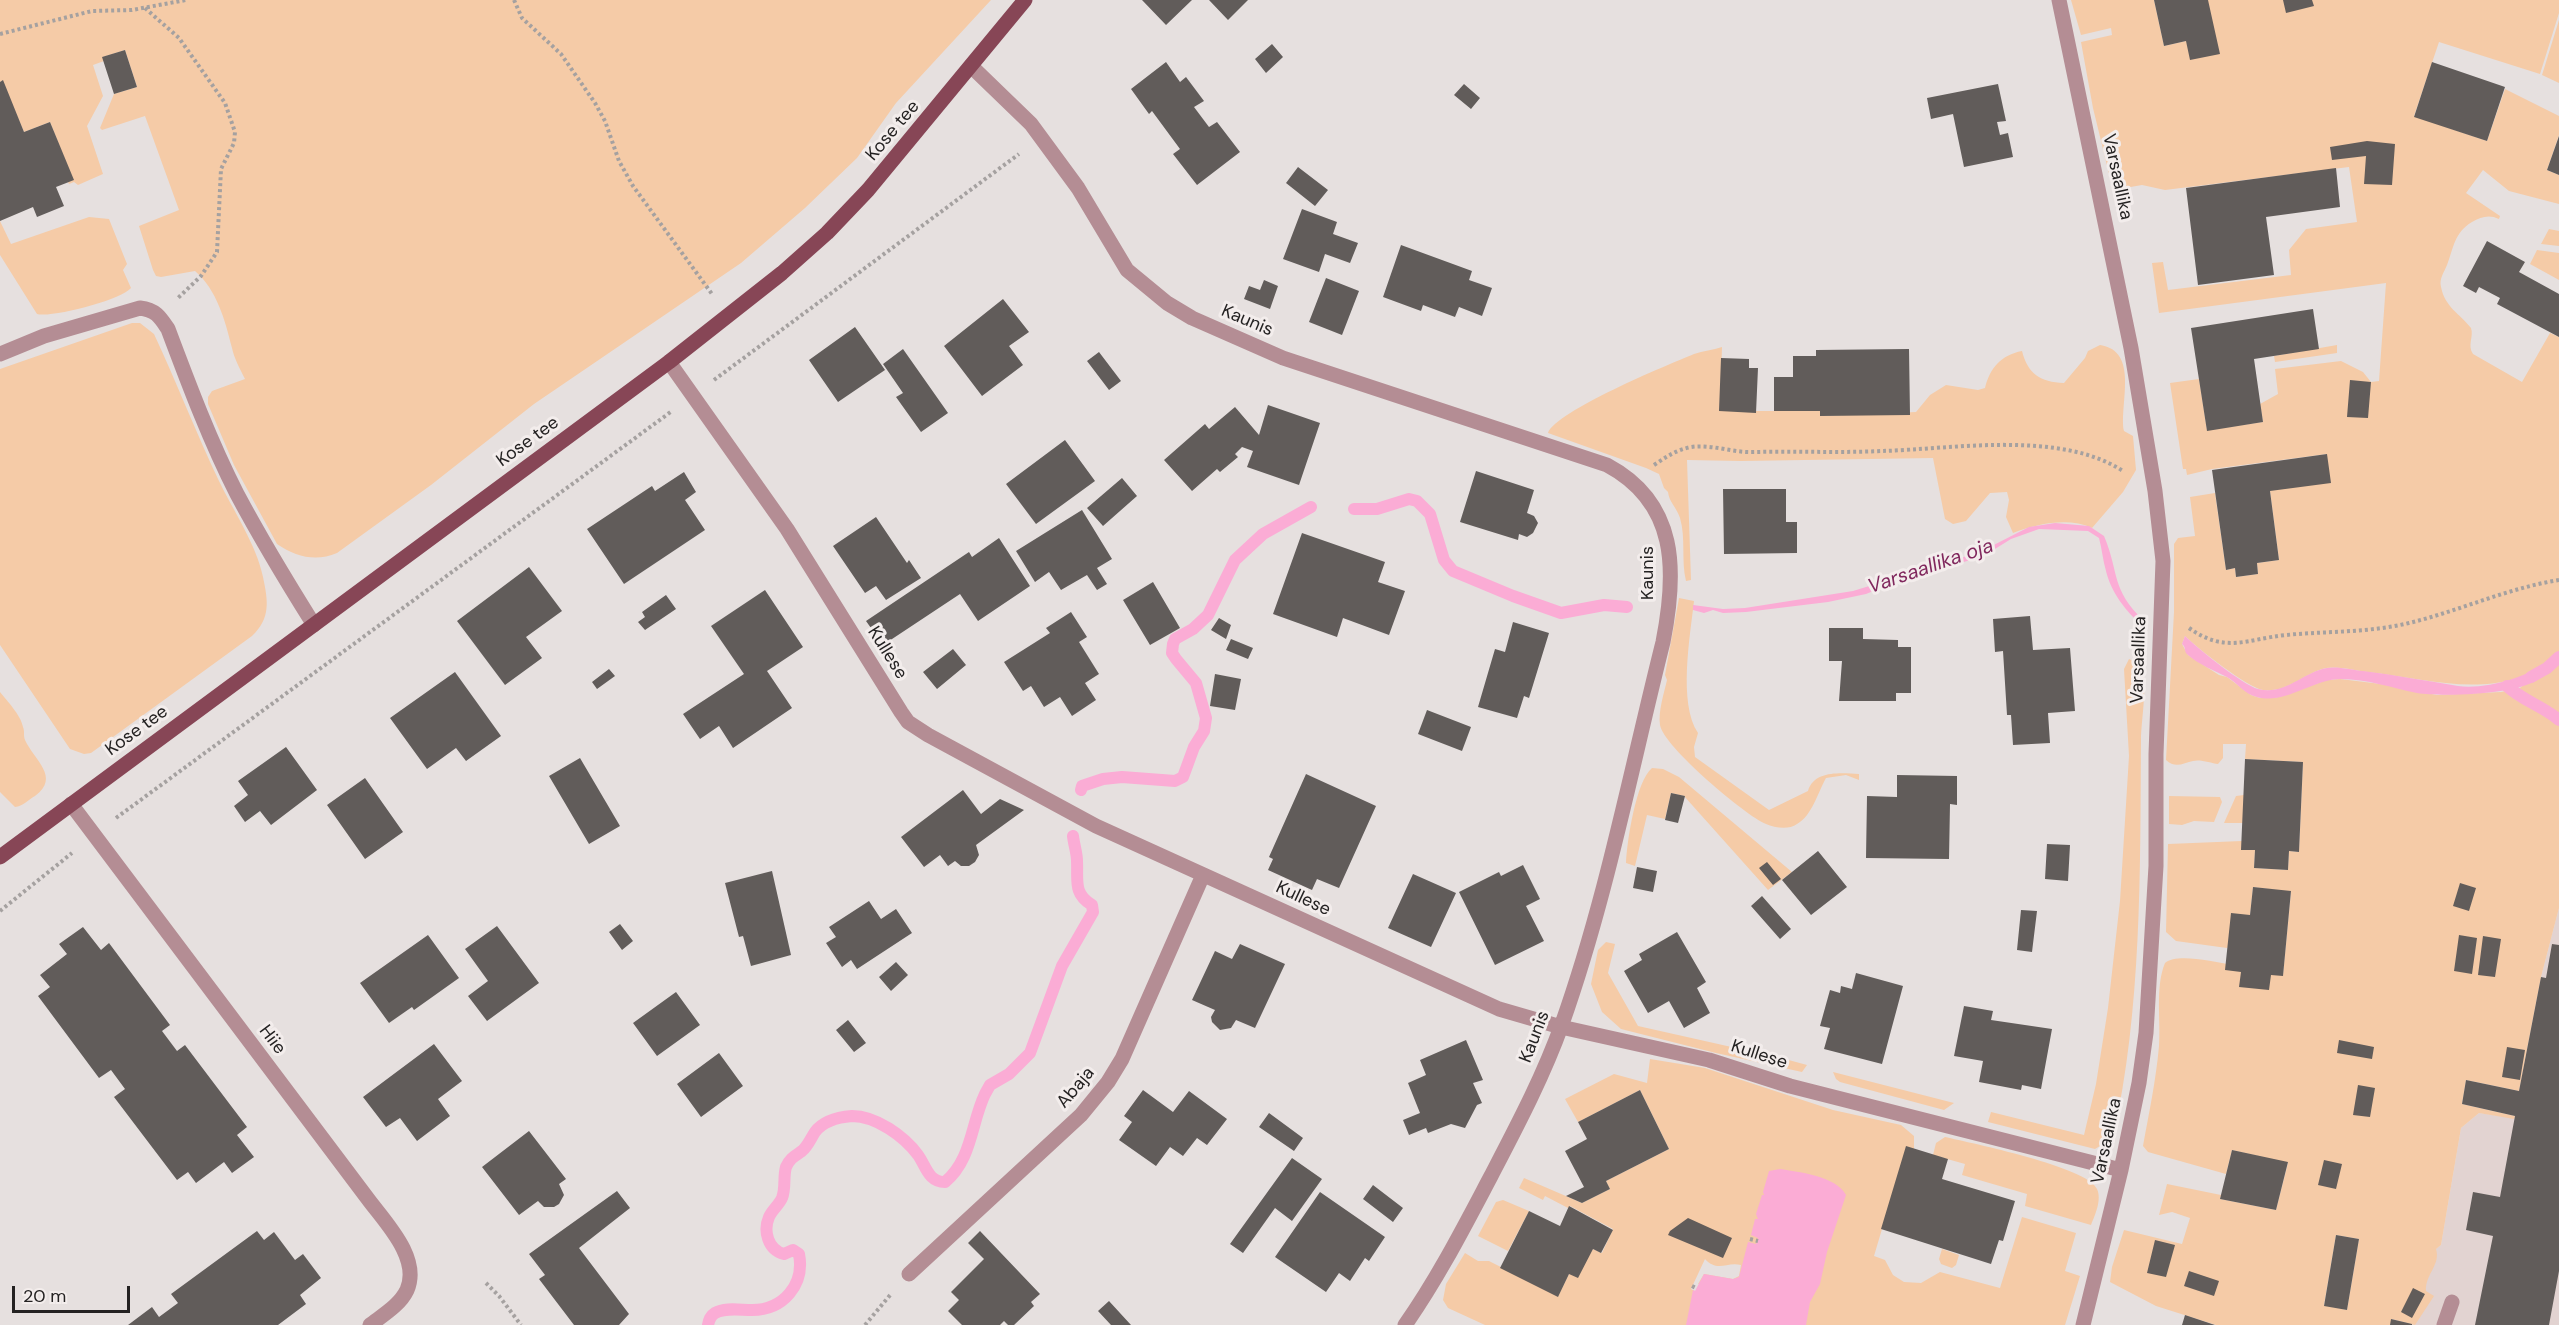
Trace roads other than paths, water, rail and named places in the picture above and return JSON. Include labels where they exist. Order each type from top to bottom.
[{"type":"main road","name":"Kose tee","points":[[0,857],[729,316],[804,253],[868,190],[1025,0]]},
{"type":"street","name":"Varsaallika","points":[[2059,0],[2122,297],[2155,491],[2163,561],[2159,622],[2156,866],[2146,1033],[2139,1083],[2121,1170],[2083,1325]]},
{"type":"street","name":"Kaunis","points":[[971,66],[1032,124],[1078,189],[1127,270],[1167,303],[1192,318],[1283,358],[1607,465],[1631,479],[1652,503],[1666,533],[1670,566],[1667,623],[1599,904],[1561,1027],[1533,1093],[1464,1228],[1426,1295],[1405,1325]]},
{"type":"street","points":[[0,354],[44,336],[141,308],[151,309],[160,316],[168,329],[203,421],[237,492],[266,548],[314,625]]},
{"type":"street","name":"Kullese","points":[[669,362],[787,529],[908,722],[979,764],[1096,826],[1499,1009],[1561,1027],[1709,1060],[1790,1086],[2121,1170]]},
{"type":"street","name":"Hiie","points":[[71,804],[395,1236],[409,1266],[410,1280],[407,1290],[394,1306],[370,1325]]},
{"type":"street","name":"Abaja","points":[[909,1274],[1081,1115],[1094,1100],[1126,1049],[1203,875]]},
{"type":"street","points":[[2444,1325],[2452,1302]]},
{"type":"waterway","name":"Varsaallika oja","points":[[1354,509],[1377,509],[1409,499],[1417,501],[1430,514],[1444,560],[1453,571],[1561,613],[1604,605],[1627,607]]},
{"type":"waterway","name":"Varsaallika oja","points":[[1081,790],[1082,786],[1103,779],[1122,777],[1175,781],[1183,777],[1194,747],[1204,731],[1206,718],[1196,683],[1172,653],[1175,639],[1193,629],[1208,615],[1235,560],[1263,534],[1311,507]]},
{"type":"waterway","name":"Varsaallika oja","points":[[2531,677],[2547,668],[2559,657]]},
{"type":"waterway","points":[[2507,686],[2559,720]]},
{"type":"waterway","name":"Varsaallika oja","points":[[708,1325],[713,1314],[719,1311],[763,1309],[773,1306],[789,1294],[795,1285],[799,1276],[799,1254],[793,1250],[784,1254],[774,1248],[768,1239],[767,1222],[782,1198],[788,1164],[804,1149],[822,1125],[832,1120],[852,1116],[870,1119],[889,1128],[905,1141],[935,1179],[945,1182],[954,1173],[966,1152],[980,1105],[990,1085],[1009,1074],[1030,1053],[1062,966],[1093,912],[1092,905],[1079,891],[1073,836]]}]
